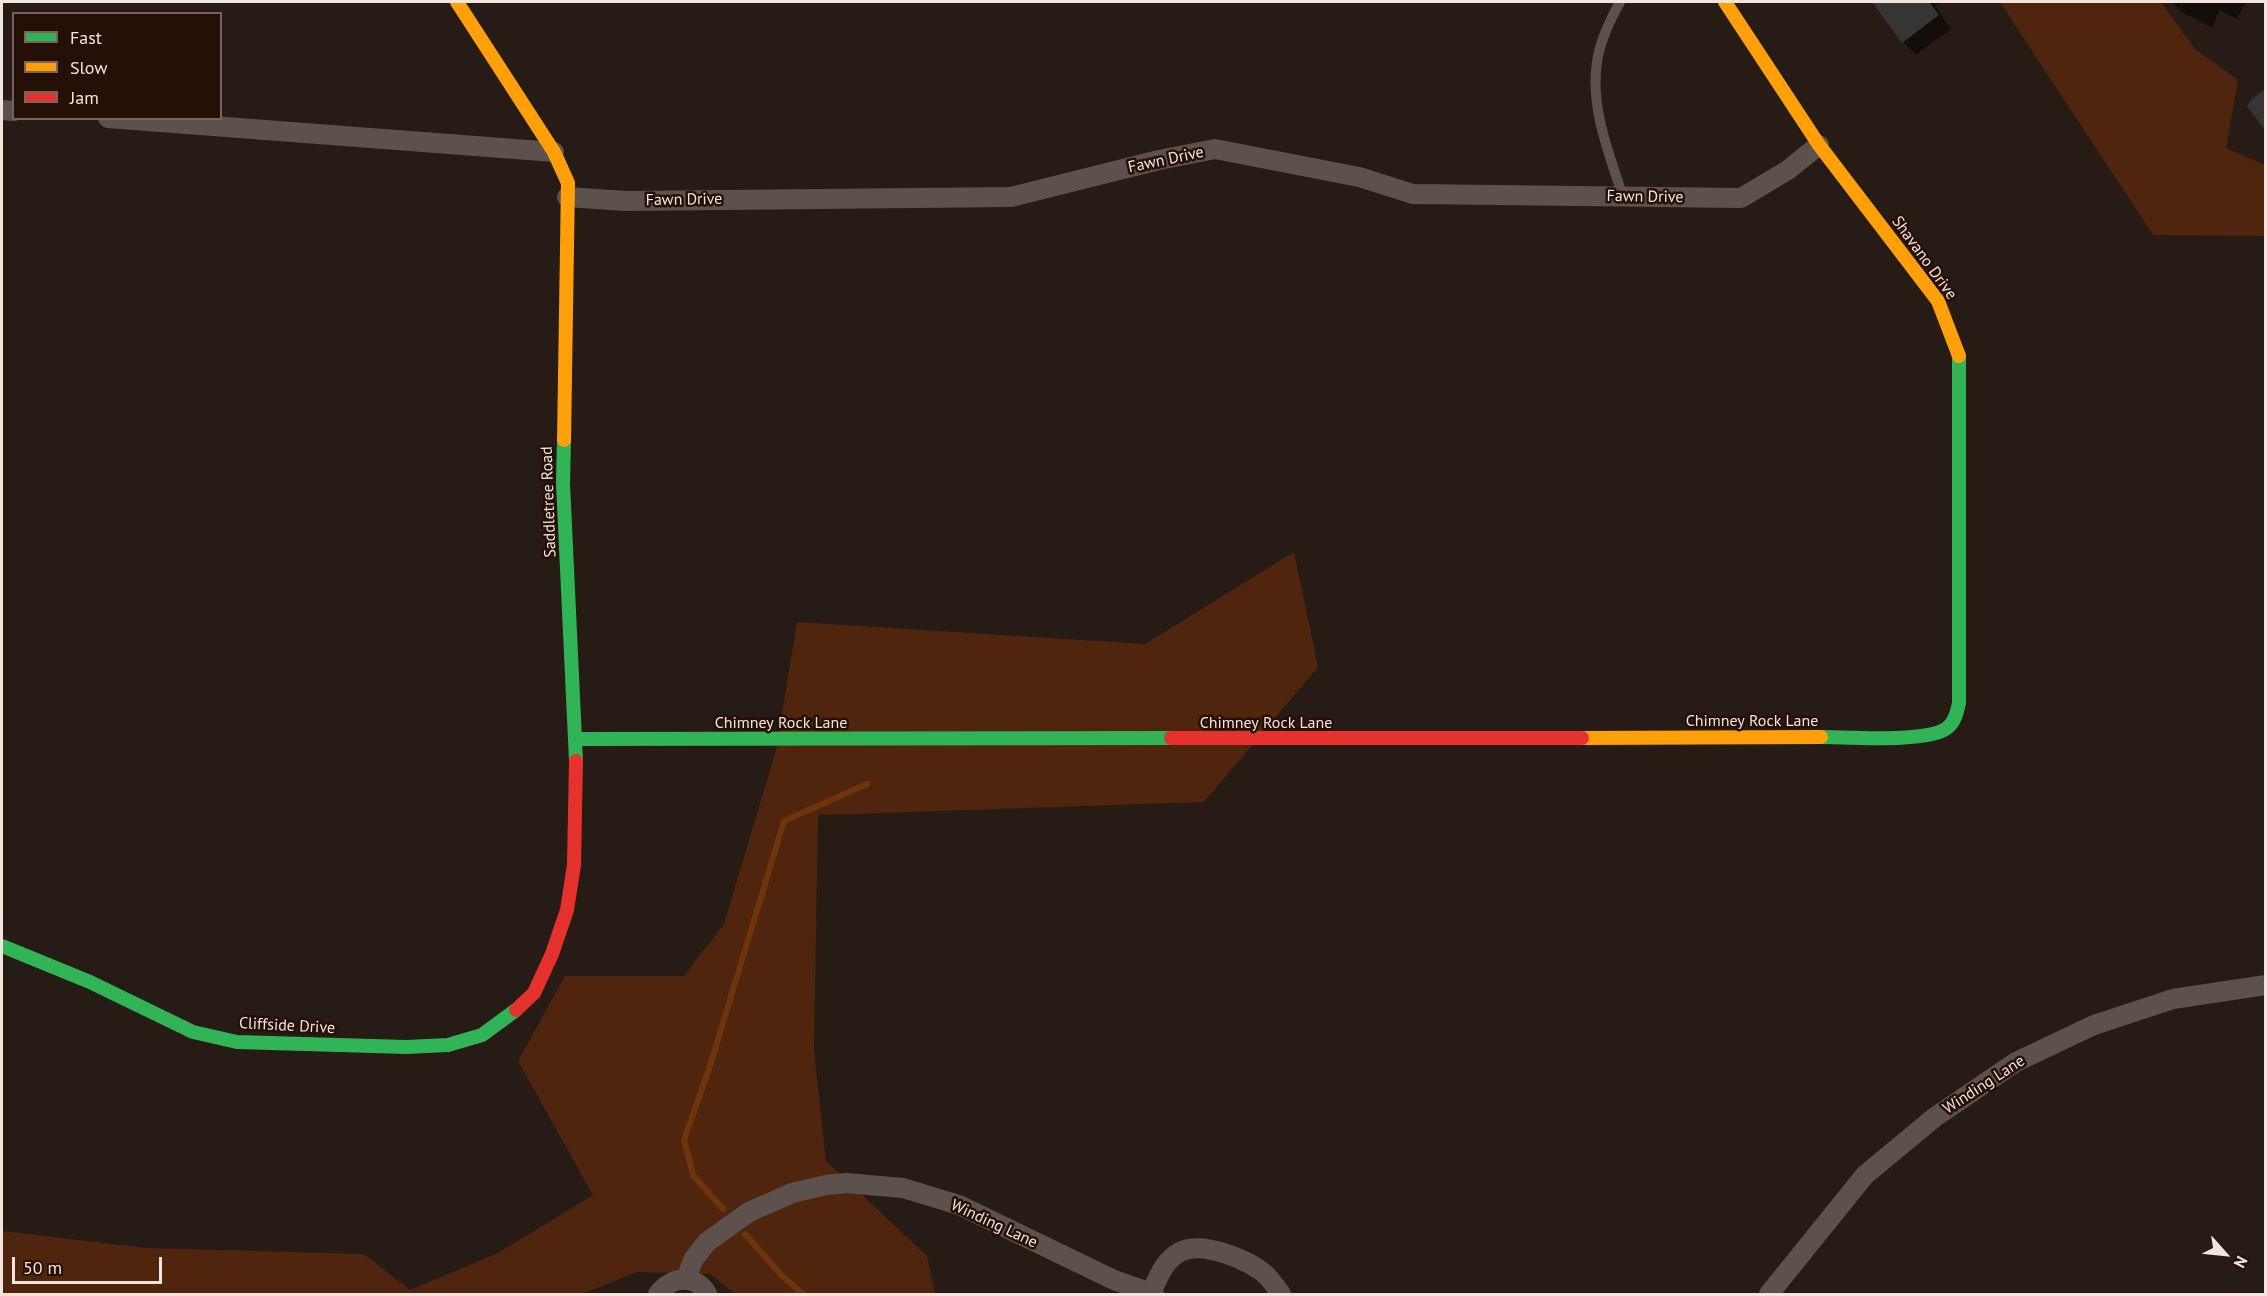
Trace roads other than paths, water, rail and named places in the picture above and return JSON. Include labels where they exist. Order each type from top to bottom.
[{"type":"street","name":"Saddletree Road","points":[[457,2],[554,152],[568,183],[563,483],[576,739],[574,865],[567,909],[552,954],[534,993],[510,1016]]},
{"type":"street","name":"Shavano Drive","points":[[1725,2],[1819,145],[1938,301],[1950,326],[1960,360],[1959,704],[1953,723]]},
{"type":"street","points":[[134,120],[554,152]]},
{"type":"street","name":"Fawn Drive","points":[[567,197],[625,201],[1011,196],[1159,160],[1215,149],[1359,177],[1413,195],[1742,198],[1788,170],[1819,145]]},
{"type":"street","name":"Chimney Rock Lane","points":[[576,739],[1924,737],[1942,732],[1953,723]]},
{"type":"street","name":"Cliffside Drive","points":[[2,946],[90,982],[194,1032],[237,1042],[442,1046],[482,1035],[510,1016]]},
{"type":"street","name":"Winding Lane","points":[[1769,1294],[1865,1175],[1935,1117],[2016,1062],[2094,1025],[2173,999],[2265,985]]},
{"type":"street","name":"Winding Lane","points":[[686,1279],[693,1260],[707,1242],[748,1212],[792,1193],[826,1185],[846,1184],[903,1188],[959,1204],[1114,1280],[1152,1294],[1162,1268],[1180,1251],[1209,1248],[1239,1259],[1267,1275],[1281,1294]]},
{"type":"street","points":[[658,1294],[666,1285],[675,1280],[686,1279],[697,1283],[707,1294]]},
{"type":"lane","points":[[1620,2],[1607,26],[1597,60],[1595,88],[1602,130],[1623,196]]},
{"type":"waterway","points":[[723,1209],[693,1175],[684,1140],[710,1066],[784,821],[867,784]]},
{"type":"waterway","points":[[745,1234],[781,1275],[803,1294]]}]
